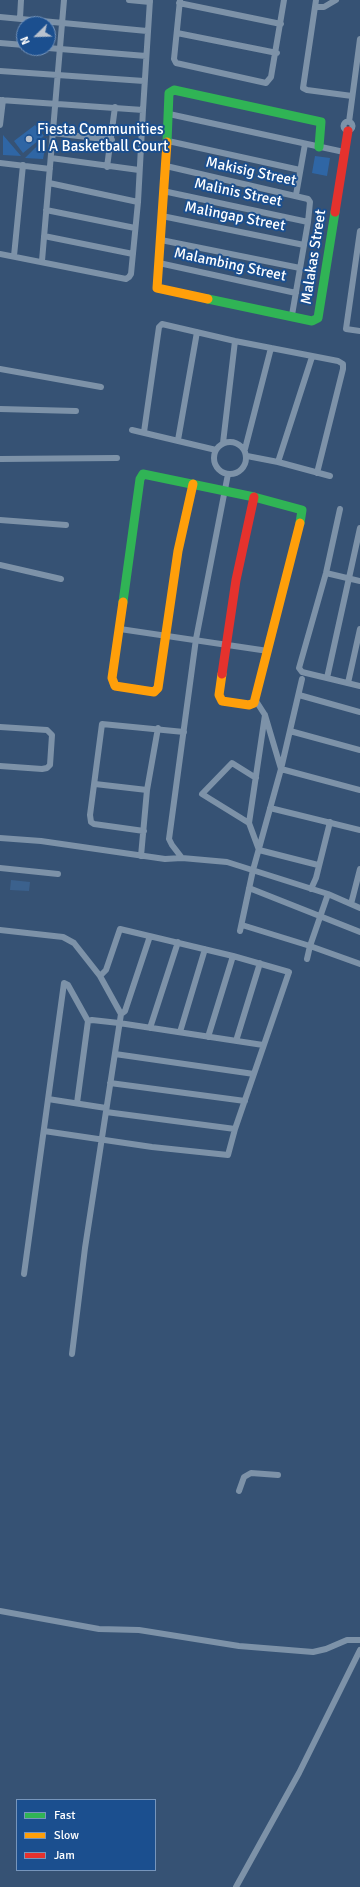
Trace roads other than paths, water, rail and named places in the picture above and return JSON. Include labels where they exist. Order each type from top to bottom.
[{"type":"street","points":[[20,16],[21,0]]},
{"type":"street","points":[[42,262],[64,0]]},
{"type":"street","points":[[0,254],[126,279],[131,274],[138,202],[144,81],[150,1],[129,0]]},
{"type":"street","points":[[281,24],[180,1],[174,59],[176,63],[266,83],[272,77],[281,24],[284,0]]},
{"type":"street","points":[[316,0],[303,88],[307,90],[352,96]]},
{"type":"street","points":[[315,7],[326,6],[336,0]]},
{"type":"street","points":[[0,17],[16,18]]},
{"type":"street","points":[[56,21],[147,31]]},
{"type":"street","points":[[177,33],[276,53]]},
{"type":"street","points":[[348,131],[353,128],[352,123],[349,122],[360,39]]},
{"type":"street","points":[[0,43],[16,45]]},
{"type":"street","points":[[56,49],[146,56]]},
{"type":"street","points":[[0,71],[144,81]]},
{"type":"street","points":[[159,264],[163,191],[170,114],[169,93],[174,90],[321,122],[319,147]]},
{"type":"street","points":[[0,125],[2,100],[143,110]]},
{"type":"street","points":[[107,167],[112,140],[115,108]]},
{"type":"street","points":[[170,114],[344,152]]},
{"type":"street","name":"Malakas Street","points":[[159,264],[157,288],[312,320],[318,318],[348,131]]},
{"type":"street","points":[[53,132],[112,140]]},
{"type":"street","points":[[168,142],[300,170]]},
{"type":"street","points":[[296,195],[305,144]]},
{"type":"street","points":[[51,158],[107,167],[139,170]]},
{"type":"street","points":[[0,162],[50,169]]},
{"type":"street","points":[[14,256],[22,166]]},
{"type":"street","name":"Makisig Street","points":[[166,166],[296,195],[304,197],[310,202],[292,315]]},
{"type":"street","points":[[49,183],[138,202]]},
{"type":"street","name":"Malinis Street","points":[[163,191],[308,222]]},
{"type":"street","points":[[46,210],[135,228]]},
{"type":"street","name":"Malingap Street","points":[[162,216],[304,244]]},
{"type":"street","points":[[360,231],[346,329],[360,332]]},
{"type":"street","points":[[44,236],[133,254]]},
{"type":"street","points":[[161,240],[300,268]]},
{"type":"street","name":"Malambing Street","points":[[159,264],[296,293]]},
{"type":"street","points":[[144,432],[158,327],[162,324],[235,341],[338,361],[343,364],[317,473]]},
{"type":"street","points":[[178,440],[198,332]]},
{"type":"street","points":[[223,443],[235,341]]},
{"type":"street","points":[[245,449],[237,442],[232,441],[223,443],[214,454],[216,465],[223,472],[228,474],[238,473],[245,466],[247,456],[245,449],[271,348]]},
{"type":"street","points":[[278,462],[312,356]]},
{"type":"street","points":[[0,369],[101,387]]},
{"type":"street","points":[[0,409],[76,412]]},
{"type":"street","points":[[132,430],[216,450]]},
{"type":"street","points":[[247,456],[278,462],[330,476]]},
{"type":"street","points":[[0,459],[117,458]]},
{"type":"street","points":[[192,484],[178,551],[167,635],[158,688],[154,692],[114,684],[112,678],[140,479],[143,474],[192,484],[224,492],[254,497],[300,508],[302,513],[256,700],[254,703],[249,705],[222,701],[219,698],[236,580],[254,497]]},
{"type":"street","points":[[182,858],[169,839],[196,639],[228,474]]},
{"type":"street","points":[[340,509],[326,573],[299,668],[302,672],[360,686]]},
{"type":"street","points":[[0,520],[66,525]]},
{"type":"street","points":[[327,678],[360,528]]},
{"type":"street","points":[[0,565],[61,579]]},
{"type":"street","points":[[326,573],[360,581]]},
{"type":"street","points":[[120,629],[196,639],[268,651]]},
{"type":"street","points":[[348,683],[360,629]]},
{"type":"street","points":[[302,679],[281,769],[253,870],[241,928],[310,946],[360,964]]},
{"type":"street","points":[[299,695],[360,712]]},
{"type":"street","points":[[256,700],[265,715],[281,769]]},
{"type":"street","points":[[259,850],[249,823],[265,715]]},
{"type":"street","points":[[144,831],[94,824],[91,822],[102,724],[158,728],[184,732]]},
{"type":"street","points":[[0,727],[47,730],[52,736],[50,765],[46,768],[0,766]]},
{"type":"street","points":[[141,856],[147,790],[158,728]]},
{"type":"street","points":[[290,732],[360,750]]},
{"type":"street","points":[[249,823],[202,794],[232,763],[256,778]]},
{"type":"street","points":[[281,769],[360,790]]},
{"type":"street","points":[[95,784],[147,790]]},
{"type":"street","points":[[270,808],[360,830]]},
{"type":"street","points":[[311,889],[316,878],[318,865],[330,822]]},
{"type":"street","points":[[0,838],[41,841],[165,859],[182,858],[227,862],[328,894],[360,908]]},
{"type":"street","points":[[259,850],[318,865]]},
{"type":"street","points":[[0,868],[58,874]]},
{"type":"street","points":[[351,904],[360,869]]},
{"type":"street","points":[[249,888],[360,932]]},
{"type":"street","points":[[307,959],[328,894]]},
{"type":"street","points":[[44,1131],[152,1147],[228,1155],[235,1129],[289,972],[178,942],[120,929],[106,970],[100,976]]},
{"type":"street","points":[[0,930],[63,937],[74,943],[100,976],[121,1014]]},
{"type":"street","points":[[72,1354],[85,1248],[119,1023],[121,1014],[125,1011],[150,936]]},
{"type":"street","points":[[150,1028],[178,942]]},
{"type":"street","points":[[180,1032],[205,949]]},
{"type":"street","points":[[208,1037],[233,956]]},
{"type":"street","points":[[236,1041],[260,963]]},
{"type":"street","points":[[24,1274],[64,982],[68,985],[88,1021],[77,1103]]},
{"type":"street","points":[[88,1021],[92,1020],[119,1023],[264,1045]]},
{"type":"street","points":[[115,1054],[254,1074]]},
{"type":"street","points":[[110,1083],[245,1101]]},
{"type":"street","points":[[48,1098],[106,1110],[235,1129]]},
{"type":"street","points":[[239,1491],[244,1477],[251,1473],[278,1475]]},
{"type":"street","points":[[0,1611],[100,1629],[139,1630],[239,1646],[313,1652],[326,1649],[347,1640],[360,1640]]},
{"type":"street","points":[[236,1887],[299,1773],[360,1650]]},
{"type":"place","name":"Fiesta Communities II A Basketball Court","points":[[29,139]]}]
